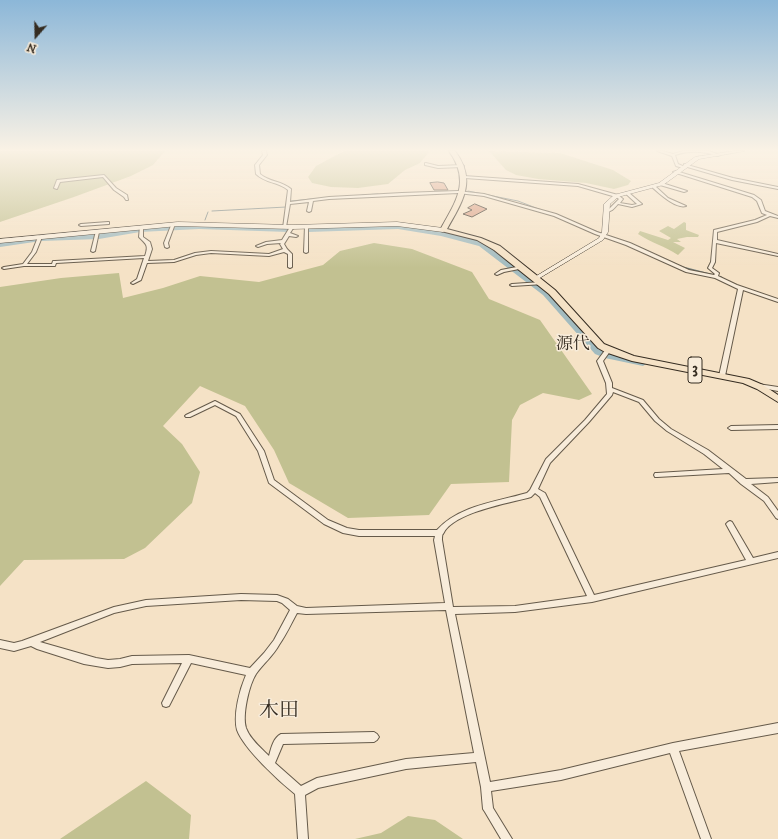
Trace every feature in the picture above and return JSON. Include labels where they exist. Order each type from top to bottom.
[{"type":"main road","points":[[537,282],[604,236],[608,202],[616,196],[640,190]]},
{"type":"main road","points":[[0,241],[141,227],[172,226],[306,227],[396,224],[443,230],[462,192]]},
{"type":"main road","name":"3","points":[[443,230],[487,243],[517,268],[557,296],[601,346],[608,350],[632,358],[722,376],[758,386],[778,399]]},
{"type":"street","points":[[117,190],[126,196],[127,200]]},
{"type":"street","points":[[284,227],[291,192],[290,190]]},
{"type":"street","points":[[599,190],[621,199],[610,210],[606,211]]},
{"type":"street","points":[[658,190],[668,199],[684,206]]},
{"type":"street","points":[[734,190],[753,196],[760,200],[762,210],[769,215],[778,217]]},
{"type":"street","points":[[289,203],[369,196],[462,192],[493,197],[544,211],[604,236],[628,244],[688,271],[716,276],[741,288],[778,301]]},
{"type":"street","points":[[616,203],[632,206],[640,204],[627,193]]},
{"type":"street","points":[[309,211],[311,200]]},
{"type":"street","points":[[716,276],[710,268],[713,262],[715,242],[714,233],[718,230],[756,221],[769,215]]},
{"type":"street","points":[[81,225],[108,224]]},
{"type":"street","points":[[167,247],[166,243],[172,226]]},
{"type":"street","points":[[133,283],[139,280],[150,249],[149,244],[141,237],[141,227]]},
{"type":"street","points":[[290,267],[290,254],[285,250],[282,244],[292,227]]},
{"type":"street","points":[[306,227],[306,252]]},
{"type":"street","points":[[93,251],[98,232]]},
{"type":"street","points":[[288,234],[296,236]]},
{"type":"street","points":[[24,265],[34,252],[40,237]]},
{"type":"street","points":[[258,246],[261,244],[284,241]]},
{"type":"street","points":[[715,242],[778,255]]},
{"type":"street","points":[[4,268],[24,265],[53,265],[55,262],[147,260],[174,261],[207,252],[269,255],[285,250]]},
{"type":"street","points":[[497,274],[517,268]]},
{"type":"street","points":[[512,285],[537,282]]},
{"type":"street","points":[[722,376],[741,288]]},
{"type":"street","points":[[507,839],[488,809],[486,787],[450,609],[438,540],[439,533],[443,528],[463,514],[479,508],[529,495],[535,490],[543,467],[608,398],[611,389],[600,361],[608,350]]},
{"type":"street","points":[[758,386],[778,389]]},
{"type":"street","points":[[611,389],[641,401],[657,420],[668,430],[706,452],[766,499],[778,516]]},
{"type":"street","points":[[188,416],[215,403],[237,413],[261,451],[271,481],[335,527],[374,535],[439,533]]},
{"type":"street","points":[[732,428],[778,426]]},
{"type":"street","points":[[657,475],[730,472]]},
{"type":"street","points":[[743,482],[778,480]]},
{"type":"street","points":[[535,490],[543,495],[592,599]]},
{"type":"street","points":[[730,524],[751,562]]},
{"type":"street","points":[[0,644],[14,647],[32,642],[114,610],[146,603],[241,597],[277,598],[285,601],[295,609],[306,611],[515,609],[592,599],[778,555]]},
{"type":"street","points":[[295,609],[279,640],[252,672],[247,681],[240,718],[242,730],[284,780],[300,792],[303,839]]},
{"type":"street","points":[[32,642],[37,645],[97,663],[125,662],[132,660],[189,659],[252,672]]},
{"type":"street","points":[[166,702],[189,659]]},
{"type":"street","points":[[486,787],[561,775],[672,748],[778,728]]},
{"type":"street","points":[[270,764],[275,757],[278,742],[281,739],[374,737]]},
{"type":"street","points":[[672,748],[706,839]]},
{"type":"street","points":[[300,792],[317,783],[406,764],[479,757]]},
{"type":"shaded area","points":[[0,190],[93,190],[74,197],[0,222]]},
{"type":"shaded area","points":[[684,222],[686,223],[686,230],[699,235],[698,237],[677,239],[681,242],[673,242],[685,248],[678,255],[638,234],[640,231],[668,240],[671,238],[659,231],[668,226],[674,229]]},
{"type":"shaded area","points":[[374,243],[412,249],[472,272],[489,299],[540,320],[592,394],[579,400],[543,393],[520,405],[512,420],[509,482],[451,484],[429,515],[348,518],[289,483],[274,450],[245,406],[200,386],[163,426],[182,444],[200,472],[192,503],[145,548],[124,559],[24,560],[0,586],[0,287],[61,278],[119,273],[123,298],[163,288],[200,276],[259,282],[323,265],[340,251]]},
{"type":"shaded area","points":[[146,781],[191,815],[189,839],[60,839]]},
{"type":"shaded area","points":[[408,816],[435,820],[463,839],[355,839],[381,833]]},
{"type":"building","points":[[475,204],[487,209],[472,217],[463,214],[472,210],[468,208]]},
{"type":"waterway","points":[[432,192],[458,191]]},
{"type":"waterway","points":[[468,191],[518,201],[598,232]]},
{"type":"waterway","points":[[362,195],[378,194]]},
{"type":"waterway","points":[[291,201],[312,199]]},
{"type":"waterway","points":[[212,211],[286,207],[286,204]]},
{"type":"waterway","points":[[205,220],[208,212]]},
{"type":"waterway","points":[[143,230],[199,226],[289,229]]},
{"type":"waterway","points":[[308,229],[398,226],[442,233],[482,244],[547,293],[599,352]]},
{"type":"waterway","points":[[99,236],[138,230]]},
{"type":"waterway","points":[[42,239],[95,236]]},
{"type":"waterway","points":[[0,244],[37,240]]},
{"type":"waterway","points":[[638,247],[682,267],[721,277]]},
{"type":"waterway","points":[[605,355],[643,362]]},
{"type":"district","name":"源代","points":[[573,345]]},
{"type":"district","name":"木田","points":[[279,712]]}]
